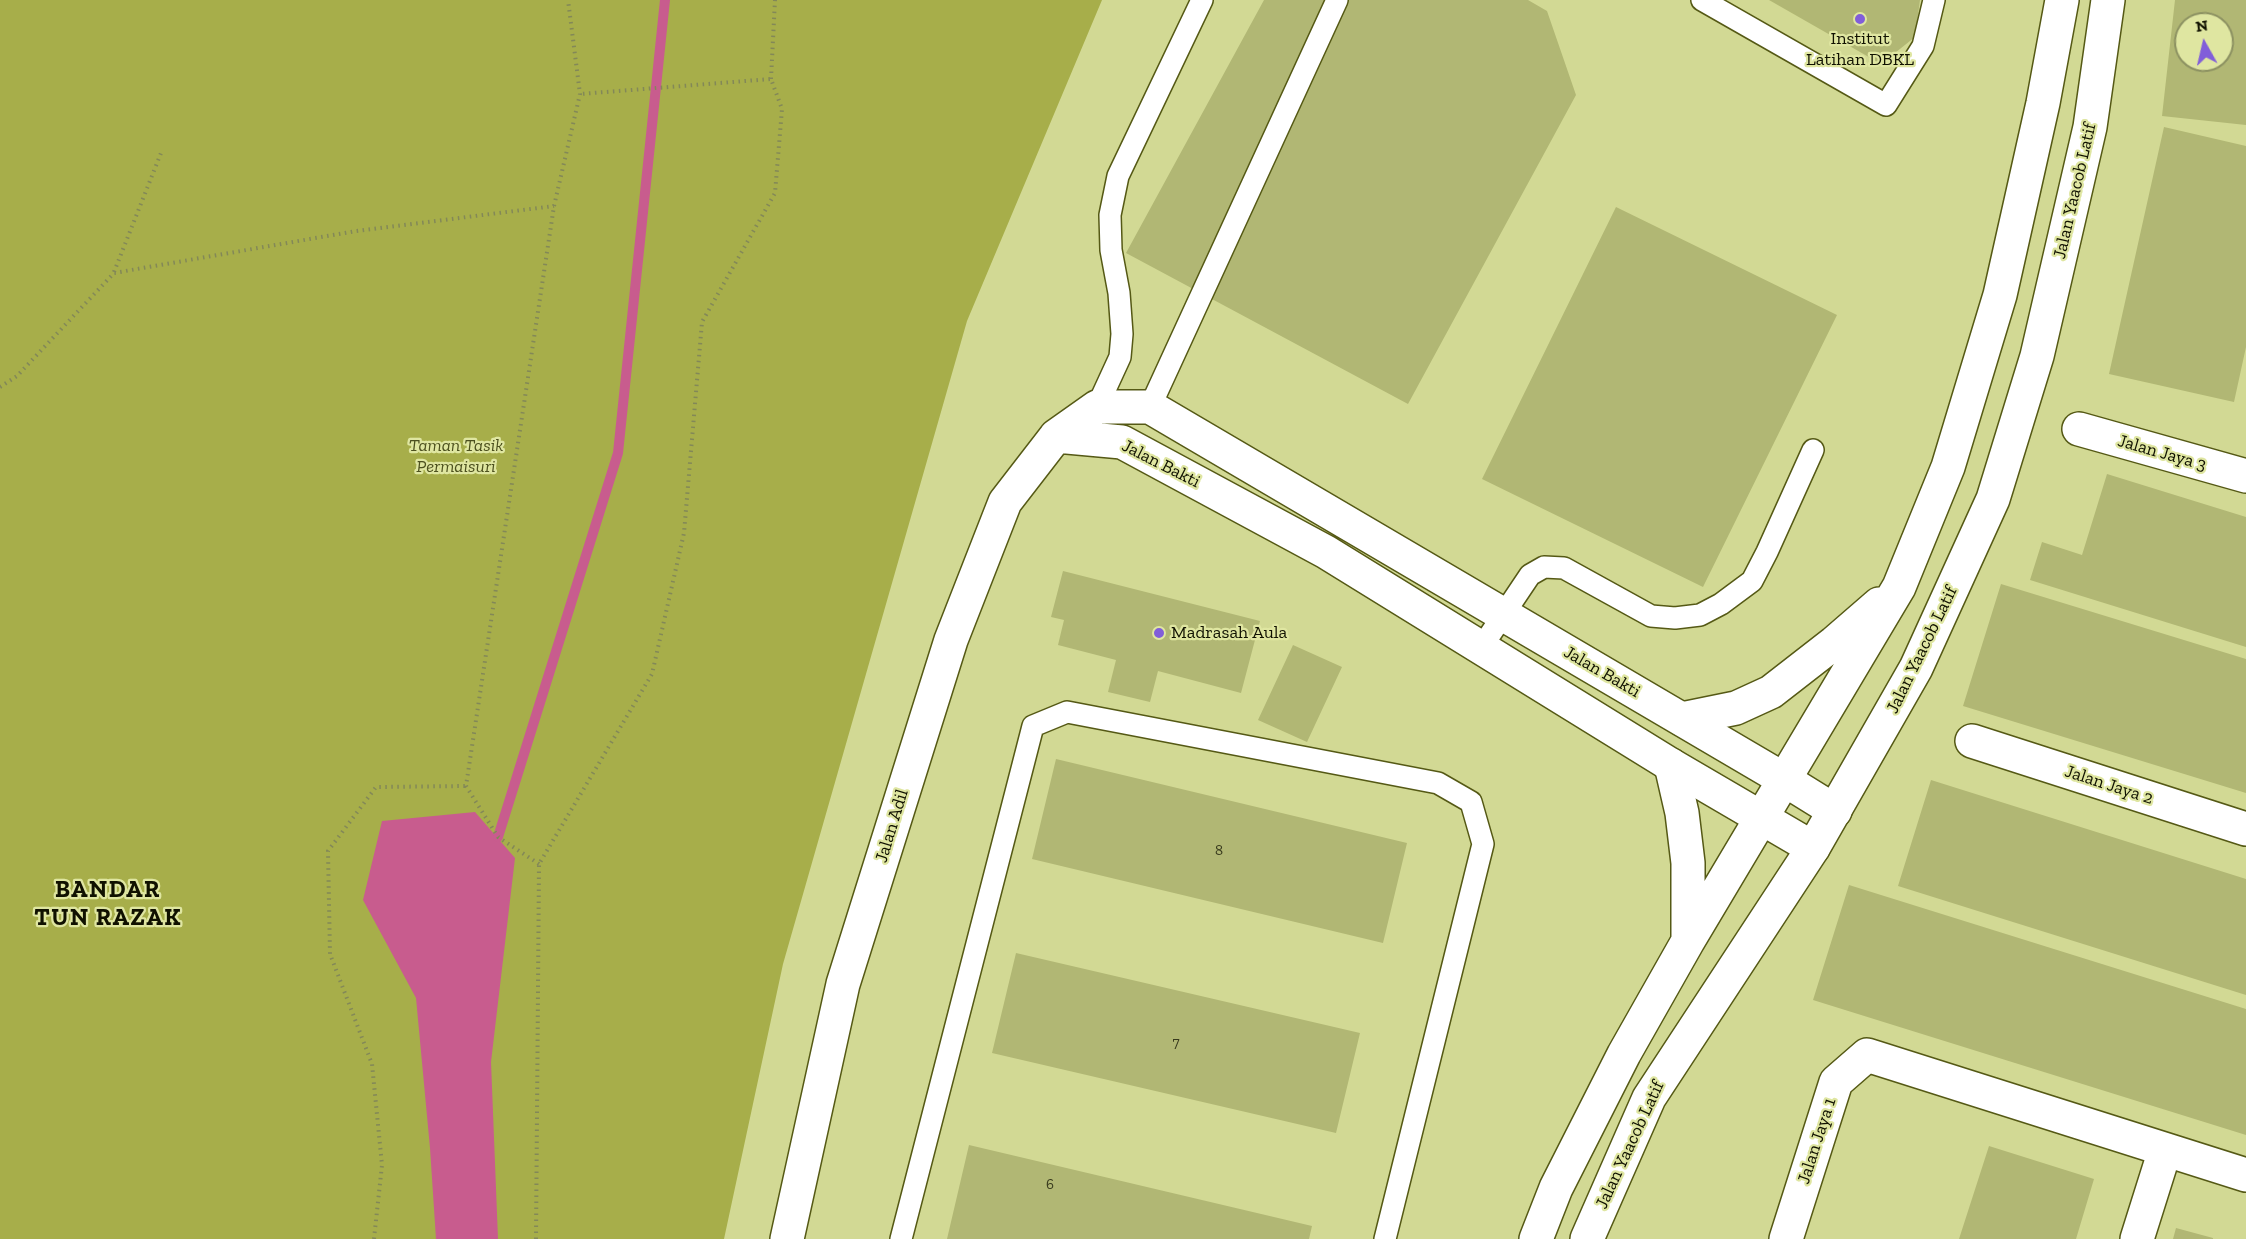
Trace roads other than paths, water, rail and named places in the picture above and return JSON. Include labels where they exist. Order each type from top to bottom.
[{"type":"street","points":[[1536,1239],[1556,1188],[1624,1054],[1688,941],[1899,587],[1948,467],[2001,295],[2043,103],[2062,0]]},
{"type":"street","name":"Jalan Yaacob Latif","points":[[1587,1239],[1649,1098],[1813,848],[1916,668],[1993,499],[2037,356],[2090,127],[2108,0]]},
{"type":"street","points":[[1056,436],[1097,407],[1150,406]]},
{"type":"street","name":"Jalan Bakti","points":[[1150,406],[1835,811]]},
{"type":"street","name":"Jalan Jaya 3","points":[[2079,429],[2246,476]]},
{"type":"street","name":"Jalan Bakti","points":[[1056,436],[1122,442],[1326,552],[1671,765],[1813,848]]},
{"type":"street","name":"Jalan Adil","points":[[787,1239],[843,984],[951,640],[1005,502],[1056,436]]},
{"type":"street","points":[[1682,719],[1736,708],[1771,692],[1834,643],[1899,587]]},
{"type":"street","name":"Jalan Jaya 2","points":[[1971,741],[2246,829]]},
{"type":"street","points":[[1671,765],[1682,813],[1688,863],[1688,941]]},
{"type":"street","name":"Jalan Jaya 1","points":[[1786,1239],[1836,1082],[1867,1055],[2165,1150]]},
{"type":"street","points":[[2137,1239],[2165,1150],[2246,1175]]},
{"type":"lane","points":[[1097,407],[1120,357],[1122,334],[1119,293],[1111,250],[1110,215],[1118,176],[1202,0]]},
{"type":"lane","points":[[1150,406],[1337,0]]},
{"type":"lane","points":[[1702,0],[1886,105],[1923,46],[1934,0]]},
{"type":"lane","points":[[1481,648],[1530,575],[1544,567],[1564,568],[1651,616],[1675,618],[1700,615],[1721,604],[1752,581],[1812,450]]},
{"type":"lane","points":[[901,1239],[1033,726],[1067,712],[1438,783],[1471,802],[1483,844],[1384,1239]]},
{"type":"waterway","points":[[498,837],[618,453],[665,0]]},
{"type":"place","name":"Institut Latihan DBKL","points":[[1860,19]]},
{"type":"place","name":"Madrasah Aula","points":[[1159,633]]},
{"type":"district","name":"BANDAR TUN RAZAK","points":[[108,904]]},
{"type":"park label","name":"Taman Tasik Permaisuri","points":[[456,456]]}]
